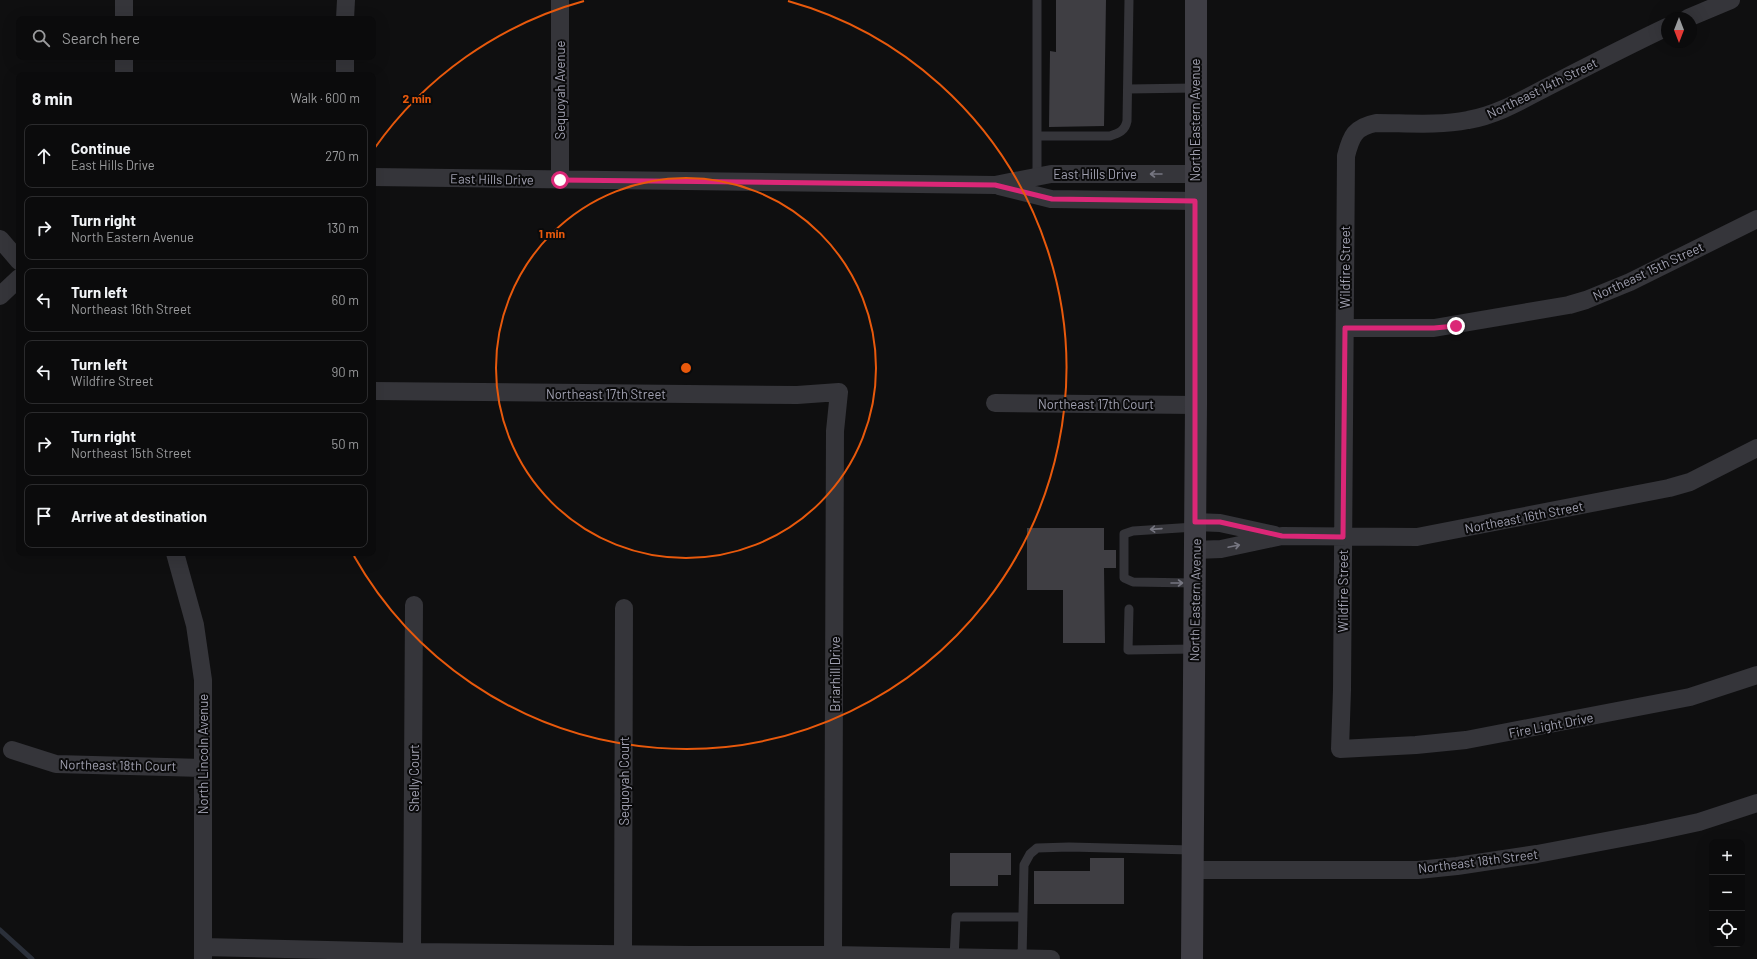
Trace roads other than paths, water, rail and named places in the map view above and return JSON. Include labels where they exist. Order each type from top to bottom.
[{"type":"main road","name":"North Eastern Avenue","points":[[1192,959],[1196,405],[1196,0]]},
{"type":"street","points":[[124,0],[124,16]]},
{"type":"street","points":[[346,0],[346,16]]},
{"type":"street","name":"Sequoyah Avenue","points":[[560,0],[560,180]]},
{"type":"street","points":[[1697,14],[1731,0]]},
{"type":"street","name":"Northeast 14th Street","points":[[1348,145],[1354,134],[1367,125],[1376,123],[1445,122],[1468,120],[1484,116],[1526,98],[1661,30]]},
{"type":"street","points":[[124,60],[124,72]]},
{"type":"street","points":[[345,60],[345,72]]},
{"type":"street","name":"Wildfire Street","points":[[1340,749],[1342,690],[1346,156],[1348,145]]},
{"type":"street","name":"East Hills Drive","points":[[995,185],[1051,174],[1195,174]]},
{"type":"street","name":"East Hills Drive","points":[[376,177],[995,185],[1052,199],[1195,201]]},
{"type":"street","name":"Northeast 15th Street","points":[[1345,328],[1434,328],[1569,305],[1586,300],[1630,282],[1757,219]]},
{"type":"street","points":[[0,239],[16,258]]},
{"type":"street","points":[[0,296],[16,281]]},
{"type":"street","name":"Northeast 17th Street","points":[[376,391],[797,396],[839,392]]},
{"type":"street","name":"Briarhill Drive","points":[[833,955],[835,431],[839,392]]},
{"type":"street","name":"Northeast 17th Court","points":[[995,403],[1196,405]]},
{"type":"street","name":"Northeast 16th Street","points":[[1195,524],[1220,522],[1282,536],[1417,536],[1642,494],[1690,482],[1757,448]]},
{"type":"street","name":"Northeast 16th Street","points":[[1195,550],[1221,549],[1282,536]]},
{"type":"street","name":"North Lincoln Avenue","points":[[176,556],[195,625],[203,680],[203,953]]},
{"type":"street","name":"Shelly Court","points":[[412,952],[414,605]]},
{"type":"street","name":"Sequoyah Court","points":[[623,954],[624,608]]},
{"type":"street","name":"Fire Light Drive","points":[[1340,749],[1416,745],[1466,740],[1690,697],[1757,675]]},
{"type":"street","name":"Northeast 18th Court","points":[[12,750],[56,764],[203,768]]},
{"type":"street","name":"Northeast 18th Street","points":[[1192,860],[1377,870],[1418,870],[1537,854],[1648,833],[1699,822],[1757,803]]},
{"type":"street","points":[[203,953],[412,952],[623,954],[691,957],[833,955],[1051,959]]},
{"type":"lane","points":[[1037,0],[1037,195]]},
{"type":"lane","points":[[1037,136],[1110,136],[1118,134],[1126,128],[1129,0]]},
{"type":"lane","points":[[1128,89],[1195,88]]},
{"type":"lane","points":[[1195,524],[1133,531],[1124,534],[1124,578],[1133,582],[1195,583]]},
{"type":"lane","points":[[1129,609],[1128,650],[1194,649]]},
{"type":"lane","points":[[1022,959],[1024,865],[1030,854],[1036,848],[1069,847],[1192,860]]},
{"type":"lane","points":[[954,958],[956,917],[1023,917]]},
{"type":"waterway","points":[[0,930],[32,959]]}]
